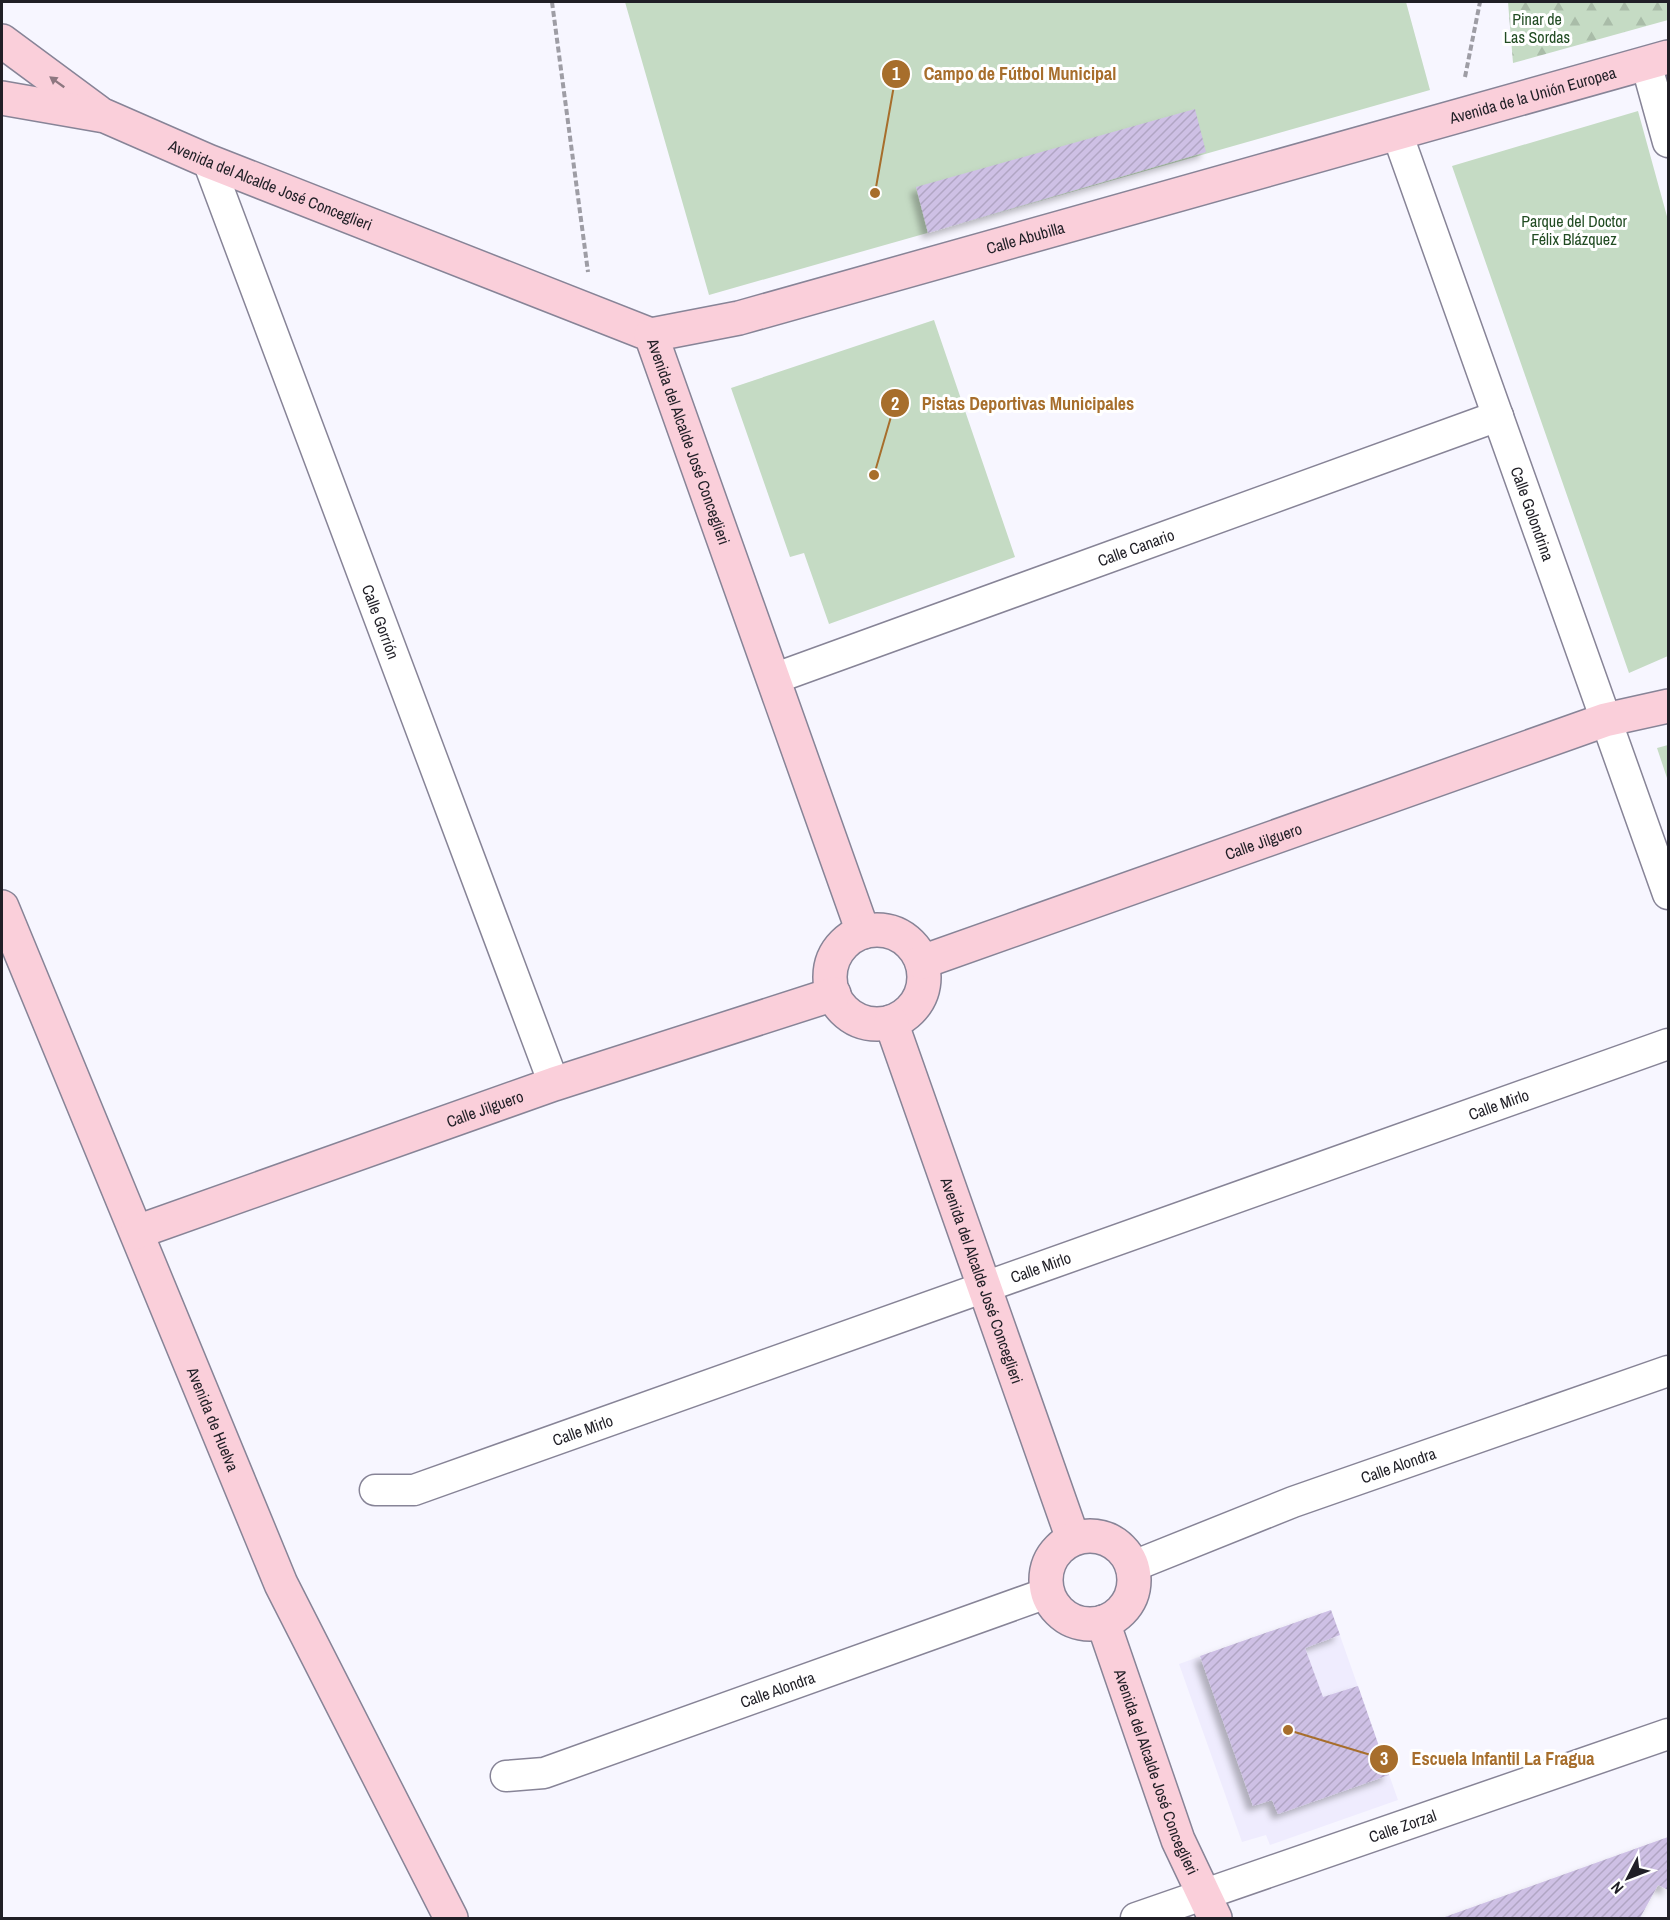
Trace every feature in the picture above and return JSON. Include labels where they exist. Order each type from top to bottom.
[{"type":"street","name":"Avenida del Alcalde José Conceglieri","points":[[2,41],[105,116],[208,161],[651,334],[863,932]]},
{"type":"street","name":"Avenida de la Unión Europea","points":[[1397,133],[1657,60]]},
{"type":"street","points":[[1657,60],[1668,142]]},
{"type":"street","name":"Avenida del Alcalde José Conceglieri","points":[[2,98],[105,116]]},
{"type":"street","name":"Calle Abubilla","points":[[651,334],[739,318],[1397,133]]},
{"type":"street","name":"Calle Golondrina","points":[[1397,133],[1668,894]]},
{"type":"street","name":"Calle Gorrión","points":[[208,161],[555,1084]]},
{"type":"street","name":"Calle Canario","points":[[773,679],[1498,416]]},
{"type":"street","points":[[1605,720],[1668,685]]},
{"type":"street","points":[[1605,720],[1668,706]]},
{"type":"street","name":"Calle Jilguero","points":[[922,962],[1605,720]]},
{"type":"street","name":"Avenida de Huelva","points":[[2,907],[281,1584],[451,1918]]},
{"type":"street","points":[[863,932],[891,932],[905,939],[922,962],[924,977],[922,992],[915,1005],[904,1015],[891,1022],[868,1023],[848,1013],[834,994],[830,980],[832,964],[839,951],[849,939],[863,932]]},
{"type":"street","name":"Calle Jilguero","points":[[137,1232],[555,1084],[834,994]]},
{"type":"street","name":"Avenida del Alcalde José Conceglieri","points":[[891,1022],[1073,1539]]},
{"type":"street","name":"Calle Mirlo","points":[[375,1490],[414,1490],[1668,1044]]},
{"type":"street","name":"Calle Alondra","points":[[1131,1566],[1293,1502],[1668,1371]]},
{"type":"street","points":[[1087,1536],[1115,1544],[1131,1566],[1133,1583],[1129,1600],[1118,1614],[1103,1622],[1089,1624],[1069,1618],[1054,1606],[1047,1593],[1045,1580],[1047,1567],[1062,1546],[1073,1539],[1087,1536]]},
{"type":"street","name":"Calle Alondra","points":[[506,1776],[544,1773],[1047,1593]]},
{"type":"street","name":"Avenida del Alcalde José Conceglieri","points":[[1103,1622],[1178,1840],[1208,1907]]},
{"type":"street","name":"Calle Zorzal","points":[[1136,1918],[1208,1907],[1668,1734]]},
{"type":"path","points":[[552,2],[594,311]]},
{"type":"path","points":[[1464,85],[1480,2]]},
{"type":"shaded area","points":[[1331,1610],[1398,1800],[1270,1845],[1266,1835],[1242,1842],[1179,1664]]},
{"type":"green space","points":[[625,2],[1406,2],[1430,90],[709,295]]},
{"type":"green space","name":"Pinar de Las Sordas","points":[[1508,2],[1668,2],[1668,20],[1513,63]]},
{"type":"green space","name":"Parque del Doctor Félix Blázquez","points":[[1638,111],[1668,220],[1668,656],[1629,673],[1452,166]]},
{"type":"green space","points":[[934,320],[1015,557],[829,624],[804,553],[790,557],[731,388]]},
{"type":"green space","points":[[1668,745],[1668,781],[1657,748]]},
{"type":"building","points":[[1195,109],[1206,152],[928,233],[916,187]]},
{"type":"building","points":[[1331,1610],[1340,1635],[1305,1648],[1323,1697],[1358,1686],[1389,1775],[1278,1814],[1272,1800],[1253,1806],[1200,1656]]},
{"type":"building","points":[[1668,1837],[1668,1890],[1658,1885],[1640,1918],[1442,1918]]},
{"type":"place","name":"Campo de Fútbol Municipal","points":[[875,193]]},
{"type":"place","name":"Pistas Deportivas Municipales","points":[[874,475]]},
{"type":"place","name":"Escuela Infantil La Fragua","points":[[1288,1730]]}]
